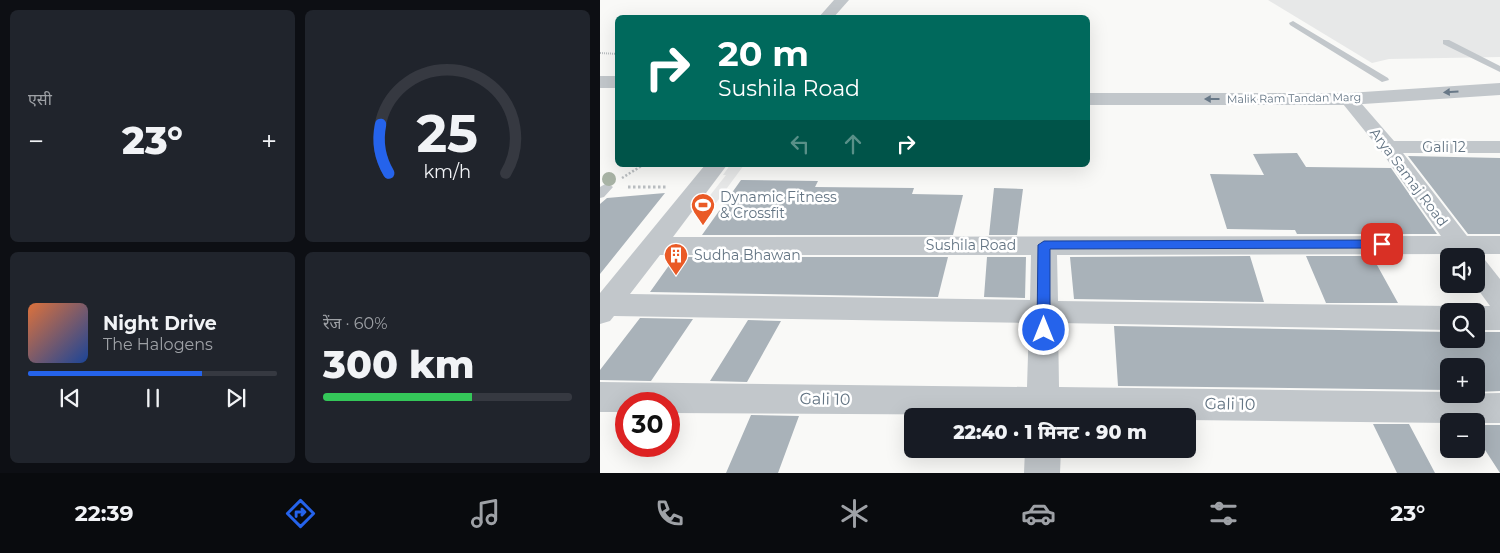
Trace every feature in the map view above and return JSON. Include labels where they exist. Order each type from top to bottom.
[{"type":"street","points":[[827,15],[834,2]]},
{"type":"street","name":"Malik Ram Tandan Marg","points":[[1090,83],[1341,91],[1386,80],[1500,73]]},
{"type":"street","points":[[600,82],[615,82]]},
{"type":"street","name":"Malik Ram Tandan Marg","points":[[1090,99],[1341,91],[1500,89]]},
{"type":"street","name":"Arya Samaj Road","points":[[1341,91],[1388,147],[1462,248]]},
{"type":"street","points":[[600,98],[615,98]]},
{"type":"street","name":"Gali 12","points":[[1388,147],[1500,147]]},
{"type":"street","points":[[603,309],[714,167]]},
{"type":"street","points":[[1043,408],[1044,245]]},
{"type":"street","name":"Sushila Road","points":[[652,246],[1044,245],[1440,251]]},
{"type":"street","name":"Sushila Road","points":[[1482,248],[1500,245]]},
{"type":"street","points":[[1485,279],[1500,299]]},
{"type":"street","points":[[603,309],[1044,312],[1440,318]]},
{"type":"street","points":[[1485,318],[1500,318]]},
{"type":"street","name":"Gali 10","points":[[600,396],[1009,408]]},
{"type":"street","name":"Gali 10","points":[[1196,409],[1500,408]]},
{"type":"street","points":[[1042,473],[1043,458]]},
{"type":"lane","points":[[1293,23],[1386,80]]},
{"type":"lane","points":[[1446,42],[1500,69]]},
{"type":"path","points":[[600,53],[615,54]]},
{"type":"path","points":[[603,191],[667,187]]},
{"type":"shaded area","points":[[1268,0],[1500,0],[1500,57],[1389,59],[1372,63]]},
{"type":"shaded area","points":[[729,167],[743,167],[716,203],[704,203],[726,175],[723,175]]},
{"type":"building","points":[[1297,153],[1306,167],[1391,168],[1437,234],[1297,234],[1295,230],[1227,229],[1210,174],[1264,175],[1253,154]]},
{"type":"building","points":[[1408,156],[1500,158],[1500,234],[1468,234]]},
{"type":"building","points":[[741,180],[818,181],[815,187],[914,188],[912,194],[963,195],[953,235],[702,235]]},
{"type":"building","points":[[994,188],[1023,189],[1017,235],[989,235]]},
{"type":"building","points":[[665,193],[600,274],[600,204],[607,198]]},
{"type":"building","points":[[1250,256],[1264,302],[1074,299],[1070,257]]},
{"type":"building","points":[[1306,256],[1372,256],[1398,303],[1326,303]]},
{"type":"building","points":[[675,257],[948,257],[938,297],[650,292]]},
{"type":"building","points":[[987,257],[1026,257],[1025,298],[984,297]]},
{"type":"building","points":[[640,318],[693,319],[651,381],[600,380],[600,370]]},
{"type":"building","points":[[748,320],[781,321],[747,382],[710,381]]},
{"type":"building","points":[[1114,326],[1440,332],[1440,348],[1485,348],[1485,332],[1500,332],[1500,391],[1485,392],[1485,358],[1440,358],[1440,390],[1118,386]]},
{"type":"building","points":[[751,415],[799,416],[778,473],[726,473]]},
{"type":"building","points":[[1373,424],[1409,424],[1435,473],[1397,473]]},
{"type":"building","points":[[1485,425],[1500,425],[1500,473],[1485,450]]},
{"type":"place","name":"Dynamic Fitness & Crossfit","points":[[703,226]]},
{"type":"place","name":"Sudha Bhawan","points":[[676,276]]},
{"type":"route","points":[[1044,330],[1044,245],[1382,244]]}]
